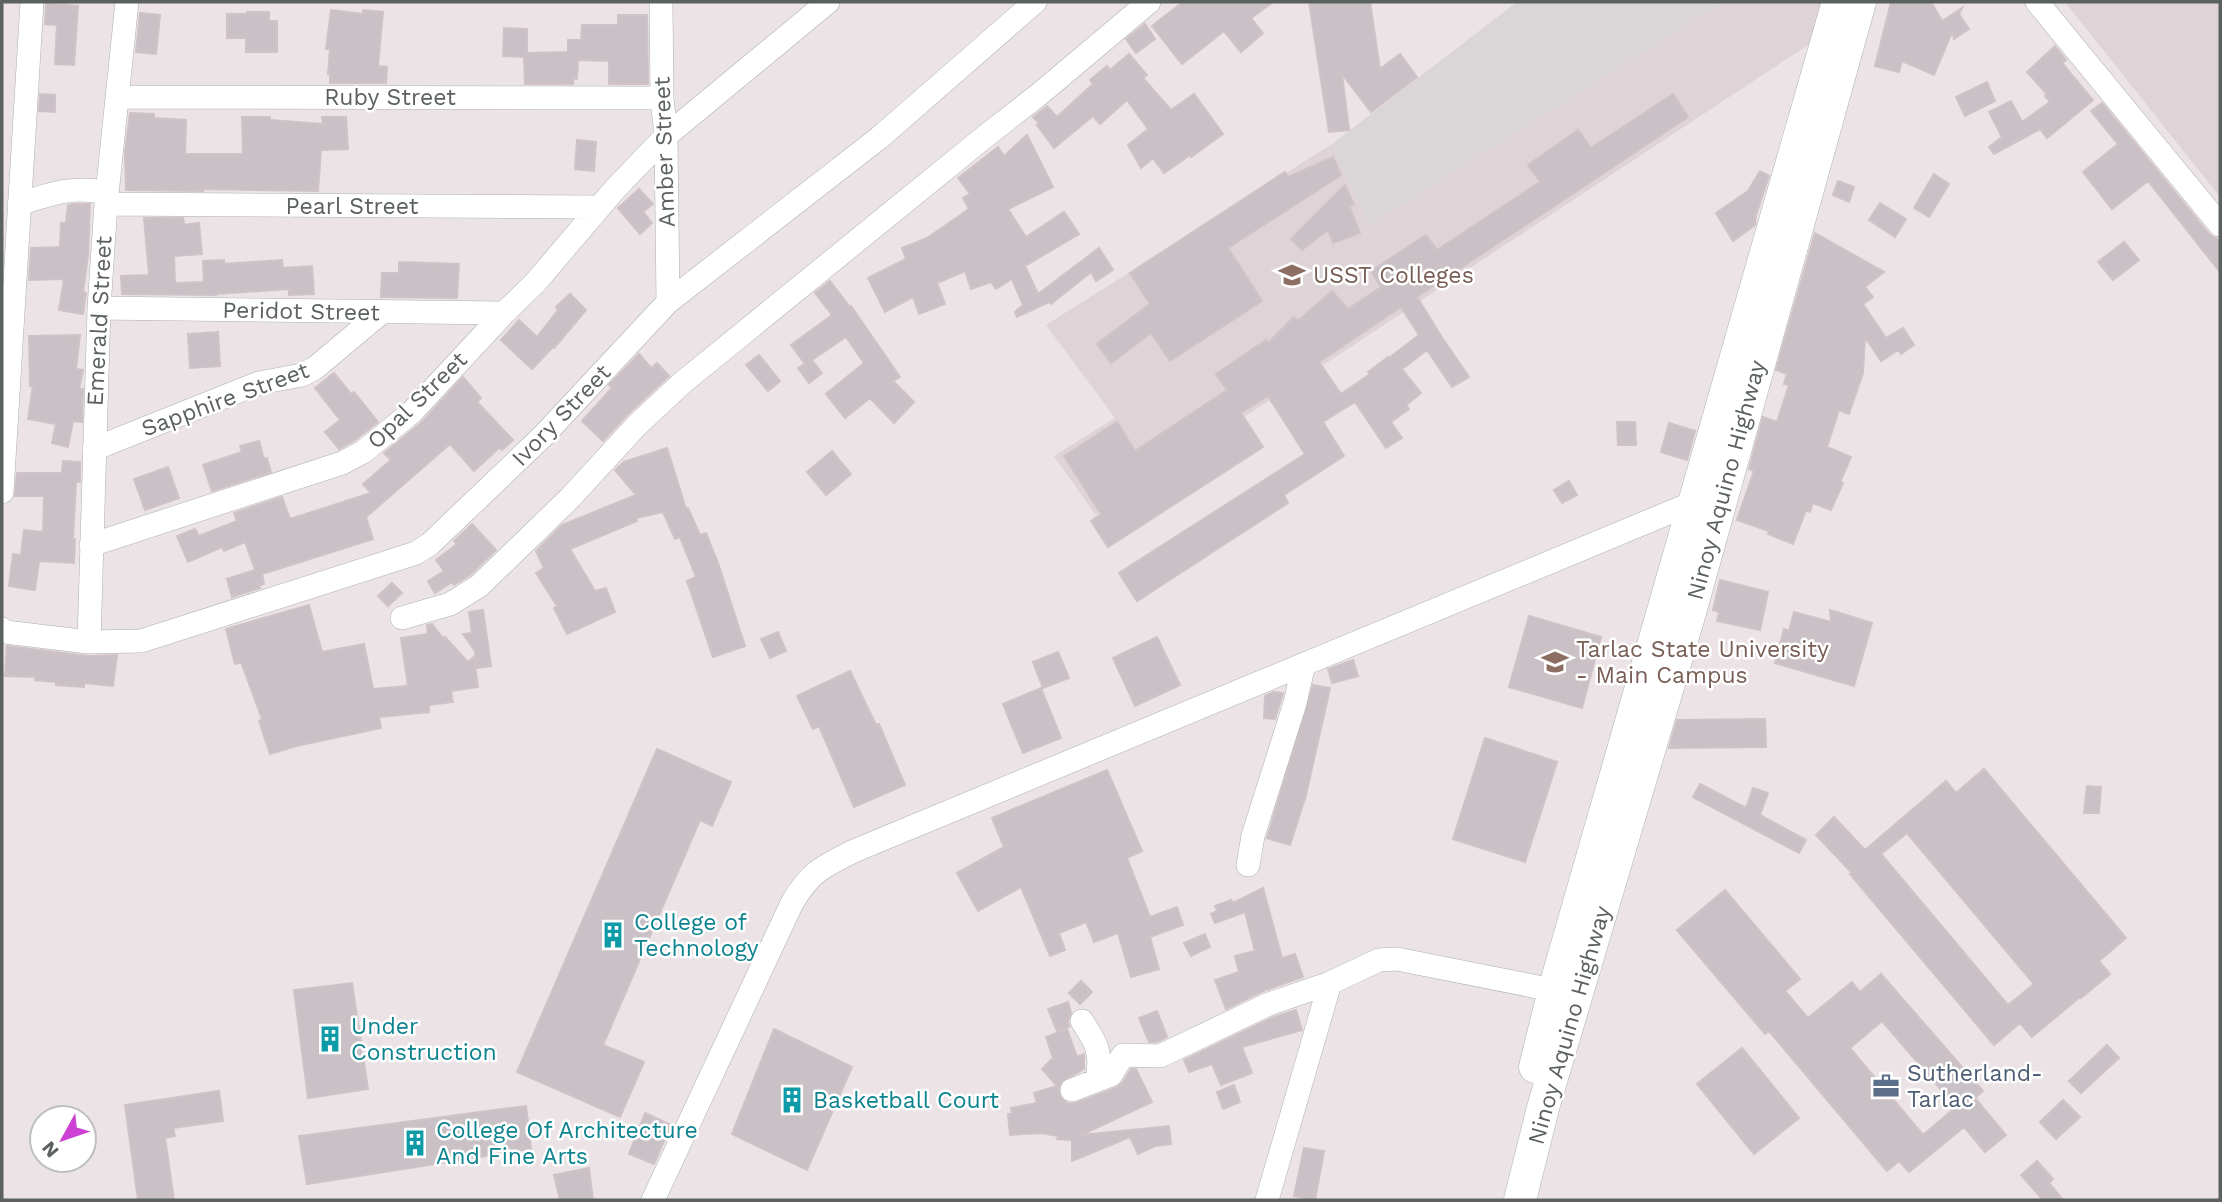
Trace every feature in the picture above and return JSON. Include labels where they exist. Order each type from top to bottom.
[{"type":"main road","name":"Ninoy Aquino Highway","points":[[1498,1200],[1523,1113],[1566,993],[1682,592],[1838,2]]},
{"type":"main road","name":"Ninoy Aquino Highway","points":[[1682,592],[1695,502],[1716,469],[1860,2]]},
{"type":"main road","name":"Ninoy Aquino Highway","points":[[1520,1200],[1543,1108],[1566,993]]},
{"type":"street","points":[[2,492],[32,2]]},
{"type":"street","name":"Emerald Street","points":[[89,642],[99,308],[106,199],[127,2]]},
{"type":"street","name":"Amber Street","points":[[661,2],[668,302]]},
{"type":"street","points":[[666,136],[828,2]]},
{"type":"street","name":"Ivory Street","points":[[2,629],[5,632],[89,642],[141,641],[416,553],[430,544],[543,436],[668,302],[879,138],[1035,2]]},
{"type":"street","points":[[402,618],[450,604],[479,586],[570,498],[637,425],[682,383],[1149,2]]},
{"type":"street","points":[[2037,2],[2220,225]]},
{"type":"street","name":"Ruby Street","points":[[118,97],[662,98]]},
{"type":"street","name":"Opal Street","points":[[91,545],[342,463],[363,452],[412,412],[535,283],[599,207],[666,136]]},
{"type":"street","name":"Pearl Street","points":[[19,204],[67,190],[89,188],[106,199],[599,207]]},
{"type":"street","name":"Peridot Street","points":[[99,308],[504,313]]},
{"type":"street","name":"Sapphire Street","points":[[94,449],[259,383],[302,374],[315,368],[382,312]]},
{"type":"street","points":[[653,1200],[792,903],[804,883],[825,865],[1695,502]]},
{"type":"street","points":[[1248,865],[1252,835],[1287,730],[1304,664]]},
{"type":"street","points":[[1072,1090],[1111,1075],[1123,1055],[1160,1056],[1269,1004],[1330,984],[1380,960],[1397,959],[1566,993]]},
{"type":"street","points":[[1266,1200],[1330,984]]},
{"type":"street","points":[[1082,1021],[1096,1042],[1099,1052],[1097,1080]]},
{"type":"shaded area","points":[[1517,2],[1723,2],[1369,226],[1332,144]]},
{"type":"shaded area","name":"USST Colleges","points":[[1723,2],[1824,2],[1814,41],[1096,515],[1054,456],[1115,418],[1046,325],[1332,144],[1369,225]]},
{"type":"shaded area","points":[[2065,2],[2220,2],[2220,197]]},
{"type":"building","points":[[1183,2],[1273,2],[1251,18],[1263,33],[1241,52],[1224,31],[1182,64],[1152,26]]},
{"type":"building","points":[[1309,2],[1370,2],[1380,69],[1400,54],[1417,77],[1371,112],[1342,74],[1349,130],[1329,132]]},
{"type":"building","points":[[1891,2],[1931,2],[1942,21],[1962,8],[1959,14],[1969,29],[1954,39],[1952,32],[1934,75],[1902,61],[1899,72],[1875,66]]},
{"type":"building","points":[[46,3],[78,6],[74,65],[55,64],[57,25],[45,24]]},
{"type":"building","points":[[331,10],[363,14],[363,10],[383,12],[378,66],[387,67],[386,83],[330,83],[330,49],[326,49]]},
{"type":"building","points":[[269,12],[269,21],[277,21],[277,52],[246,52],[246,38],[227,38],[227,14]]},
{"type":"building","points":[[140,13],[160,15],[156,54],[136,52]]},
{"type":"building","points":[[618,15],[647,15],[648,84],[609,84],[609,61],[578,60],[577,79],[574,78],[573,84],[525,84],[524,57],[503,56],[504,28],[527,29],[527,53],[568,52],[568,40],[581,40],[582,25],[618,25]]},
{"type":"building","points":[[1145,24],[1155,39],[1136,53],[1126,39]]},
{"type":"building","points":[[2055,46],[2066,60],[2062,63],[2093,100],[2047,138],[2040,129],[1994,154],[1989,147],[2002,137],[1989,112],[2011,101],[2022,122],[2050,102],[2045,96],[2047,94],[2027,72]]},
{"type":"building","points":[[1129,54],[1147,75],[1143,78],[1171,110],[1194,94],[1223,134],[1164,173],[1153,158],[1141,168],[1128,145],[1148,129],[1127,100],[1100,124],[1093,116],[1054,148],[1033,117],[1047,106],[1057,117],[1093,84],[1090,80],[1107,66],[1110,70]]},
{"type":"building","points":[[1987,82],[1995,101],[1965,116],[1956,97]]},
{"type":"building","points":[[40,94],[55,95],[55,112],[39,111]]},
{"type":"building","points":[[1673,94],[1688,117],[1417,297],[1469,377],[1452,387],[1427,350],[1402,369],[1421,393],[1406,405],[1409,409],[1391,422],[1402,438],[1386,448],[1355,402],[1323,422],[1344,456],[1284,495],[1288,503],[1137,601],[1119,573],[1305,454],[1268,396],[1241,413],[1263,447],[1108,547],[1091,521],[1101,514],[1064,456],[1117,422],[1135,451],[1227,390],[1216,374],[1266,340],[1268,343],[1294,317],[1298,321],[1332,291],[1348,309],[1381,287],[1371,271],[1426,235],[1437,250],[1540,182],[1528,165],[1578,130],[1591,148]],"holes":[[[1401,307],[1419,335],[1341,394],[1319,362]]]},
{"type":"building","points":[[2102,103],[2209,234],[2220,241],[2220,272],[2148,181],[2112,209],[2083,172],[2118,144],[2091,111]]},
{"type":"building","points":[[130,113],[186,120],[185,154],[243,154],[242,117],[270,117],[270,120],[323,124],[322,117],[346,117],[348,149],[321,150],[318,191],[126,190],[125,153]]},
{"type":"building","points":[[1027,135],[1053,187],[1008,209],[1026,237],[1064,212],[1079,234],[1025,266],[1038,294],[1099,248],[1113,270],[1096,281],[1091,272],[1051,304],[1049,302],[1017,317],[1015,312],[1023,305],[1012,279],[996,289],[991,282],[971,289],[965,271],[937,283],[945,304],[919,314],[913,297],[885,312],[868,278],[906,259],[902,248],[927,238],[969,209],[963,198],[970,194],[958,178],[998,147],[1004,156]]},
{"type":"building","points":[[577,140],[596,142],[594,171],[575,169]]},
{"type":"building","points":[[1333,157],[1341,175],[1228,248],[1262,301],[1170,361],[1151,333],[1111,363],[1097,344],[1150,304],[1130,273],[1285,172],[1288,177]]},
{"type":"building","points":[[1760,171],[1769,176],[1755,225],[1733,241],[1716,213],[1748,191]]},
{"type":"building","points":[[1934,174],[1949,184],[1929,217],[1914,208]]},
{"type":"building","points":[[1838,181],[1854,187],[1849,202],[1833,195]]},
{"type":"building","points":[[1345,185],[1354,205],[1349,206],[1360,233],[1333,243],[1328,230],[1302,250],[1291,239]]},
{"type":"building","points":[[639,189],[653,204],[643,212],[652,223],[640,234],[618,208]]},
{"type":"building","points":[[1880,203],[1906,219],[1895,237],[1869,220]]},
{"type":"building","points":[[90,204],[83,314],[59,310],[64,279],[29,280],[31,248],[60,247],[61,223],[66,223],[68,205]]},
{"type":"building","points":[[144,218],[183,218],[184,225],[199,223],[202,254],[174,256],[175,283],[204,282],[203,261],[224,260],[224,264],[282,260],[283,268],[312,266],[314,294],[289,295],[289,289],[216,295],[122,294],[121,276],[149,275]]},
{"type":"building","points":[[1815,233],[1884,272],[1865,287],[1873,297],[1863,304],[1886,338],[1903,328],[1914,345],[1901,354],[1898,350],[1881,361],[1865,337],[1863,373],[1849,414],[1839,410],[1827,447],[1851,457],[1840,482],[1843,483],[1831,510],[1813,503],[1810,512],[1806,510],[1793,544],[1768,534],[1769,531],[1737,520],[1754,471],[1749,469],[1763,417],[1777,422],[1789,385],[1784,384],[1787,374],[1776,370]]},
{"type":"building","points":[[2124,242],[2139,260],[2113,280],[2098,262]]},
{"type":"building","points":[[399,262],[459,264],[457,298],[381,297],[382,273],[399,273]]},
{"type":"building","points":[[830,281],[851,306],[900,377],[893,381],[914,402],[894,423],[870,398],[845,418],[826,394],[864,363],[846,337],[812,360],[822,373],[809,383],[798,368],[805,364],[791,345],[832,315],[815,293]]},
{"type":"building","points":[[570,294],[586,310],[532,369],[501,340],[519,320],[537,337],[558,310],[556,307]]},
{"type":"building","points":[[218,332],[220,366],[190,368],[188,334]]},
{"type":"building","points":[[80,335],[76,369],[83,370],[79,389],[83,389],[82,422],[73,421],[68,447],[52,443],[56,424],[28,419],[33,385],[30,386],[29,336]]},
{"type":"building","points":[[639,354],[651,368],[657,363],[669,376],[603,441],[582,421],[612,388],[609,385]]},
{"type":"building","points":[[759,355],[780,381],[768,391],[746,365]]},
{"type":"building","points":[[334,373],[351,394],[354,392],[378,422],[339,449],[325,432],[340,420],[315,388]]},
{"type":"building","points":[[463,377],[481,398],[477,402],[513,440],[502,450],[499,448],[474,471],[450,444],[366,517],[373,539],[262,574],[264,584],[259,585],[260,588],[232,597],[227,579],[255,570],[245,542],[224,551],[222,547],[188,562],[177,536],[195,529],[199,536],[237,521],[234,513],[282,497],[290,519],[371,493],[363,484],[391,460],[384,453],[422,422]]},
{"type":"building","points":[[1617,422],[1635,422],[1636,445],[1618,445]]},
{"type":"building","points":[[1669,423],[1695,431],[1687,460],[1661,452]]},
{"type":"building","points":[[259,441],[271,472],[212,491],[203,465],[242,452],[240,446]]},
{"type":"building","points":[[667,448],[686,509],[688,508],[700,535],[706,533],[718,563],[745,646],[713,657],[687,581],[696,577],[680,537],[675,539],[663,512],[636,518],[637,521],[570,549],[595,591],[606,588],[615,612],[567,634],[554,608],[557,606],[536,573],[544,568],[536,551],[562,525],[636,495],[615,470],[624,462]]},
{"type":"building","points":[[832,451],[851,474],[826,495],[807,472]]},
{"type":"building","points":[[63,461],[80,462],[80,482],[76,482],[74,563],[39,561],[35,590],[9,586],[13,554],[21,555],[24,530],[43,532],[44,496],[15,496],[17,473],[62,473]]},
{"type":"building","points":[[168,467],[179,498],[145,510],[134,479]]},
{"type":"building","points":[[1569,481],[1577,495],[1562,503],[1554,490]]},
{"type":"building","points":[[472,524],[496,550],[470,575],[435,593],[428,581],[444,571],[436,560],[457,544],[454,541]]},
{"type":"building","points":[[1720,580],[1768,592],[1760,630],[1717,621],[1719,612],[1713,610]]},
{"type":"building","points":[[392,583],[402,593],[388,606],[378,596]]},
{"type":"building","points":[[309,605],[322,652],[364,644],[373,689],[408,686],[401,638],[428,634],[427,625],[432,624],[468,662],[474,657],[478,687],[451,691],[453,702],[429,705],[429,712],[379,717],[381,728],[270,754],[259,721],[262,719],[241,662],[235,664],[226,629]]},
{"type":"building","points":[[483,610],[491,666],[477,668],[475,651],[463,634],[472,633],[469,612]]},
{"type":"building","points":[[1830,610],[1872,623],[1854,686],[1775,663],[1784,629],[1789,631],[1794,612],[1831,622]]},
{"type":"building","name":"Tarlac State University - Main Campus","points":[[1529,616],[1601,637],[1582,708],[1509,687]]},
{"type":"building","points":[[778,632],[786,651],[770,658],[761,639]]},
{"type":"building","points":[[1157,637],[1180,685],[1135,706],[1113,658]]},
{"type":"building","points":[[7,646],[88,656],[117,655],[113,686],[84,683],[84,687],[56,685],[56,682],[35,680],[35,677],[5,676]]},
{"type":"building","points":[[1058,652],[1069,678],[1043,688],[1033,662]]},
{"type":"building","points":[[1353,660],[1358,676],[1332,683],[1328,669]]},
{"type":"building","points":[[850,671],[876,725],[879,724],[905,785],[854,807],[819,726],[813,729],[797,696]]},
{"type":"building","points":[[1313,685],[1330,688],[1306,795],[1290,845],[1267,838]]},
{"type":"building","points":[[1041,688],[1061,738],[1023,753],[1003,704]]},
{"type":"building","points":[[1273,692],[1283,693],[1275,719],[1264,718],[1265,696]]},
{"type":"building","points":[[1765,719],[1766,747],[1669,748],[1677,720]]},
{"type":"building","points":[[1485,738],[1557,762],[1525,862],[1453,839]]},
{"type":"building","name":"College of Technology","points":[[657,749],[731,782],[712,826],[700,820],[603,1045],[644,1062],[620,1117],[517,1072]]},
{"type":"building","points":[[1984,769],[2126,938],[2099,961],[2110,974],[2032,1037],[2020,1023],[1994,1045],[1850,874],[1852,873],[1816,835],[1834,817],[1865,850],[1946,781],[1956,793]],"holes":[[[1907,833],[2034,984],[2008,1005],[1881,854]]]},
{"type":"building","points":[[1107,770],[1142,851],[1127,858],[1150,917],[1177,907],[1183,925],[1150,937],[1159,969],[1131,977],[1118,933],[1094,942],[1086,922],[1059,933],[1065,950],[1050,956],[1021,887],[978,911],[957,873],[1004,847],[992,818]]},
{"type":"building","points":[[1700,784],[1746,808],[1753,788],[1768,793],[1760,815],[1806,840],[1799,853],[1693,797]]},
{"type":"building","points":[[2087,786],[2101,787],[2099,813],[2084,813]]},
{"type":"building","points":[[1263,888],[1282,958],[1295,954],[1303,977],[1263,991],[1226,1009],[1215,980],[1239,972],[1235,956],[1255,951],[1245,912],[1215,923],[1211,914],[1217,911],[1215,906],[1231,900],[1233,903]]},
{"type":"building","points":[[1725,890],[1800,979],[1785,991],[1808,1018],[1852,982],[1860,992],[1881,974],[1983,1091],[1975,1098],[2006,1135],[1985,1152],[1964,1127],[1909,1172],[1899,1161],[1887,1171],[1769,1031],[1765,1034],[1677,930]],"holes":[[[1882,1021],[1956,1107],[1923,1135],[1850,1048]]]},
{"type":"building","points":[[1205,934],[1210,947],[1191,956],[1184,943]]},
{"type":"building","points":[[1081,981],[1092,992],[1080,1004],[1069,993]]},
{"type":"building","name":"Under Construction","points":[[352,983],[368,1089],[308,1098],[294,990]]},
{"type":"building","points":[[1068,1002],[1071,1013],[1069,1027],[1057,1031],[1048,1009]]},
{"type":"building","points":[[1296,1010],[1302,1030],[1242,1047],[1252,1073],[1221,1085],[1212,1064],[1189,1072],[1184,1060],[1274,1017]]},
{"type":"building","points":[[1157,1011],[1167,1037],[1157,1042],[1149,1042],[1139,1018]]},
{"type":"building","name":"Basketball Court","points":[[774,1029],[852,1067],[807,1170],[732,1134]]},
{"type":"building","points":[[1067,1029],[1077,1057],[1084,1054],[1084,1069],[1061,1082],[1059,1094],[1063,1100],[1069,1104],[1076,1103],[1116,1088],[1131,1069],[1136,1069],[1152,1102],[1081,1135],[1169,1126],[1171,1144],[1155,1146],[1138,1154],[1130,1137],[1072,1161],[1072,1140],[1057,1139],[1058,1136],[1041,1133],[1010,1135],[1008,1114],[1012,1114],[1011,1108],[1037,1103],[1034,1093],[1057,1086],[1042,1069],[1053,1058],[1046,1037]]},
{"type":"building","points":[[2107,1045],[2119,1058],[2081,1093],[2069,1081]]},
{"type":"building","points":[[1742,1048],[1799,1118],[1754,1154],[1697,1084]]},
{"type":"building","points":[[1234,1085],[1240,1102],[1223,1109],[1217,1092]]},
{"type":"building","points":[[219,1091],[223,1121],[173,1128],[175,1136],[165,1138],[174,1200],[138,1200],[125,1105]]},
{"type":"building","points":[[2063,1100],[2080,1117],[2056,1139],[2040,1122]]},
{"type":"building","name":"College Of Architecture And Fine Arts","points":[[526,1106],[531,1149],[307,1184],[299,1136]]},
{"type":"building","points":[[645,1113],[671,1125],[654,1164],[629,1154]]},
{"type":"building","points":[[1304,1148],[1324,1151],[1315,1200],[1294,1196]]},
{"type":"building","points":[[2037,1161],[2053,1179],[2049,1183],[2063,1200],[2043,1200],[2021,1175]]},
{"type":"building","points":[[589,1168],[593,1200],[560,1200],[554,1175]]},
{"type":"place","name":"USST Colleges","points":[[1292,275]]},
{"type":"place","name":"Tarlac State University - Main Campus","points":[[1555,662]]},
{"type":"place","name":"College of Technology","points":[[613,935]]},
{"type":"place","name":"Under Construction","points":[[330,1039]]},
{"type":"place","name":"Sutherland- Tarlac","points":[[1886,1086]]},
{"type":"place","name":"Basketball Court","points":[[792,1100]]},
{"type":"place","name":"College Of Architecture And Fine Arts","points":[[415,1143]]}]
